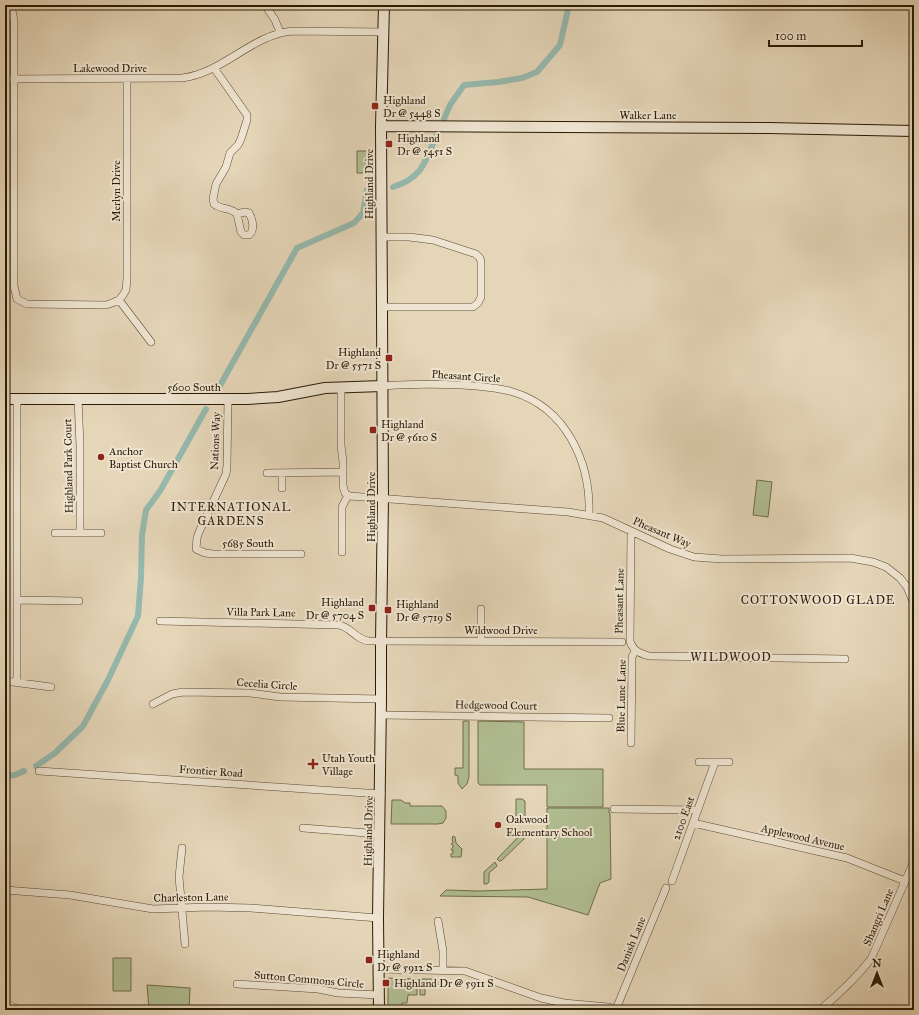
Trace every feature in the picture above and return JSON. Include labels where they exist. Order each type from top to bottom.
[{"type":"main road","name":"Highland Drive","points":[[379,1010],[378,918],[381,794],[380,641],[383,498],[381,126],[384,5]]},
{"type":"main road","name":"Walker Lane","points":[[381,126],[762,128],[914,132]]},
{"type":"main road","name":"5600 South","points":[[5,399],[266,398],[312,390],[341,387],[382,386]]},
{"type":"street","points":[[11,5],[14,21],[14,286],[17,299],[27,304],[106,305],[119,300],[151,342]]},
{"type":"street","points":[[265,5],[275,20],[280,32]]},
{"type":"street","name":"Lakewood Drive","points":[[5,79],[182,78],[202,74],[267,37],[280,32],[383,32]]},
{"type":"street","points":[[214,68],[247,115],[247,120],[241,139],[228,156],[226,167],[218,181],[213,199],[213,203],[216,206],[232,210],[237,214]]},
{"type":"street","name":"Merlyn Drive","points":[[119,300],[126,290],[127,285],[127,79]]},
{"type":"street","points":[[382,236],[409,237],[439,241],[476,254],[480,258],[481,265],[480,299],[473,307],[382,308]]},
{"type":"street","name":"Pheasant Circle","points":[[382,386],[412,384],[492,387],[520,395],[540,406],[564,428],[580,453],[589,488],[590,515]]},
{"type":"street","points":[[341,387],[343,488],[348,495],[342,508],[342,552]]},
{"type":"street","points":[[17,399],[17,681]]},
{"type":"street","name":"Highland Park Court","points":[[78,399],[80,445],[80,533]]},
{"type":"street","name":"Nations Way","points":[[196,549],[199,532],[226,474],[228,399]]},
{"type":"street","points":[[267,473],[343,472]]},
{"type":"street","points":[[282,473],[282,488]]},
{"type":"street","name":"Pheasant Way","points":[[348,495],[590,515],[609,520],[677,552],[702,558],[850,558],[873,562],[886,567],[900,578],[907,587],[914,604]]},
{"type":"street","name":"Pheasant Lane","points":[[631,531],[630,641],[635,651]]},
{"type":"street","points":[[55,533],[101,533]]},
{"type":"street","name":"5685 South","points":[[196,549],[205,553],[213,554],[301,554]]},
{"type":"street","points":[[17,600],[79,601]]},
{"type":"street","points":[[480,641],[481,609]]},
{"type":"street","name":"Villa Park Lane","points":[[160,622],[339,625],[347,628],[356,637],[362,640],[380,641]]},
{"type":"street","name":"Wildwood Drive","points":[[380,641],[622,642]]},
{"type":"street","points":[[635,651],[649,656],[845,659]]},
{"type":"street","name":"Blue Lune Lane","points":[[631,743],[632,657],[635,651]]},
{"type":"street","points":[[5,681],[17,681],[51,687]]},
{"type":"street","name":"Cecelia Circle","points":[[153,704],[172,694],[183,692],[250,693],[280,697],[381,699]]},
{"type":"street","name":"Hedgewood Court","points":[[381,715],[609,718]]},
{"type":"street","points":[[699,762],[729,762]]},
{"type":"street","name":"2100 East","points":[[672,881],[715,762]]},
{"type":"street","name":"Frontier Road","points":[[39,770],[381,794]]},
{"type":"street","points":[[614,809],[698,810]]},
{"type":"street","name":"Applewood Avenue","points":[[693,823],[847,858],[905,881]]},
{"type":"street","points":[[303,828],[380,834]]},
{"type":"street","points":[[182,848],[179,871],[185,944]]},
{"type":"street","name":"Shangri Lane","points":[[820,1010],[838,996],[860,973],[875,953],[914,861]]},
{"type":"street","name":"Danish Lane","points":[[618,1009],[666,888]]},
{"type":"street","name":"Charleston Lane","points":[[5,890],[70,895],[145,908],[251,908],[378,918]]},
{"type":"street","points":[[438,921],[443,951],[443,970]]},
{"type":"street","points":[[379,969],[460,970],[564,1006],[618,1009]]},
{"type":"street","name":"Sutton Commons Circle","points":[[237,984],[318,988],[338,993],[379,995]]},
{"type":"street","points":[[5,1003],[19,1010]]},
{"type":"green space","points":[[357,151],[367,151],[367,173],[357,173]]},
{"type":"green space","points":[[5,195],[8,195],[8,308],[5,308]]},
{"type":"green space","points":[[757,480],[772,482],[768,517],[753,515]]},
{"type":"green space","points":[[463,721],[469,721],[469,777],[467,784],[462,789],[458,783],[458,776],[455,775],[455,768],[463,768]]},
{"type":"green space","points":[[478,721],[524,722],[524,769],[603,769],[603,807],[547,807],[547,785],[480,785],[478,783]]},
{"type":"green space","points":[[516,799],[522,799],[525,801],[525,818],[523,821],[516,821]]},
{"type":"green space","points":[[392,800],[401,800],[405,803],[410,803],[410,806],[442,806],[446,811],[446,818],[443,823],[438,824],[391,824]]},
{"type":"green space","points":[[547,808],[609,808],[611,879],[600,883],[588,915],[528,897],[440,896],[446,890],[478,891],[547,889]]},
{"type":"green space","points":[[523,832],[525,835],[524,839],[501,861],[499,861],[497,859]]},
{"type":"green space","points":[[453,836],[455,837],[456,843],[462,849],[461,857],[451,857],[451,854],[453,853],[453,850],[451,850],[453,845],[451,844],[453,842]]},
{"type":"green space","points":[[495,862],[497,866],[489,873],[489,882],[484,884],[484,872]]},
{"type":"green space","points":[[113,958],[131,958],[131,991],[113,991]]},
{"type":"green space","points":[[388,978],[417,979],[417,995],[408,995],[407,1003],[402,1003],[402,1010],[388,1010]]},
{"type":"green space","points":[[420,979],[447,979],[447,985],[425,985],[425,995],[420,995]]},
{"type":"green space","points":[[147,985],[190,988],[189,1010],[149,1010]]},
{"type":"waterway","points":[[444,119],[450,105],[464,85],[522,78],[537,72],[560,45],[569,5]]},
{"type":"waterway","points":[[393,187],[403,183],[416,174],[425,162],[436,136]]},
{"type":"waterway","points":[[218,389],[297,248],[354,223],[363,213],[367,190]]},
{"type":"waterway","points":[[36,766],[55,753],[83,726],[108,680],[138,616],[142,535],[146,510],[160,491],[206,409]]},
{"type":"waterway","points":[[5,776],[15,775],[24,771]]},
{"type":"place","name":"Highland Dr @ 5448 S","points":[[375,106]]},
{"type":"place","name":"Highland Dr @ 5451 S","points":[[389,144]]},
{"type":"place","name":"Highland Dr @ 5571 S","points":[[389,358]]},
{"type":"place","name":"Highland Dr @ 5610 S","points":[[373,430]]},
{"type":"place","name":"Anchor Baptist Church","points":[[101,457]]},
{"type":"place","name":"Highland Dr @ 5704 S","points":[[372,608]]},
{"type":"place","name":"Highland Dr @ 5719 S","points":[[388,610]]},
{"type":"place","name":"Utah Youth Village","points":[[313,764]]},
{"type":"place","name":"Oakwood Elementary School","points":[[498,825]]},
{"type":"place","name":"Highland Dr @ 5912 S","points":[[369,960]]},
{"type":"place","name":"Highland Dr @ 5911 S","points":[[386,983]]},
{"type":"district","name":"INTERNATIONAL GARDENS","points":[[231,514]]},
{"type":"district","name":"COTTONWOOD GLADE","points":[[818,600]]},
{"type":"district","name":"WILDWOOD","points":[[731,657]]}]
